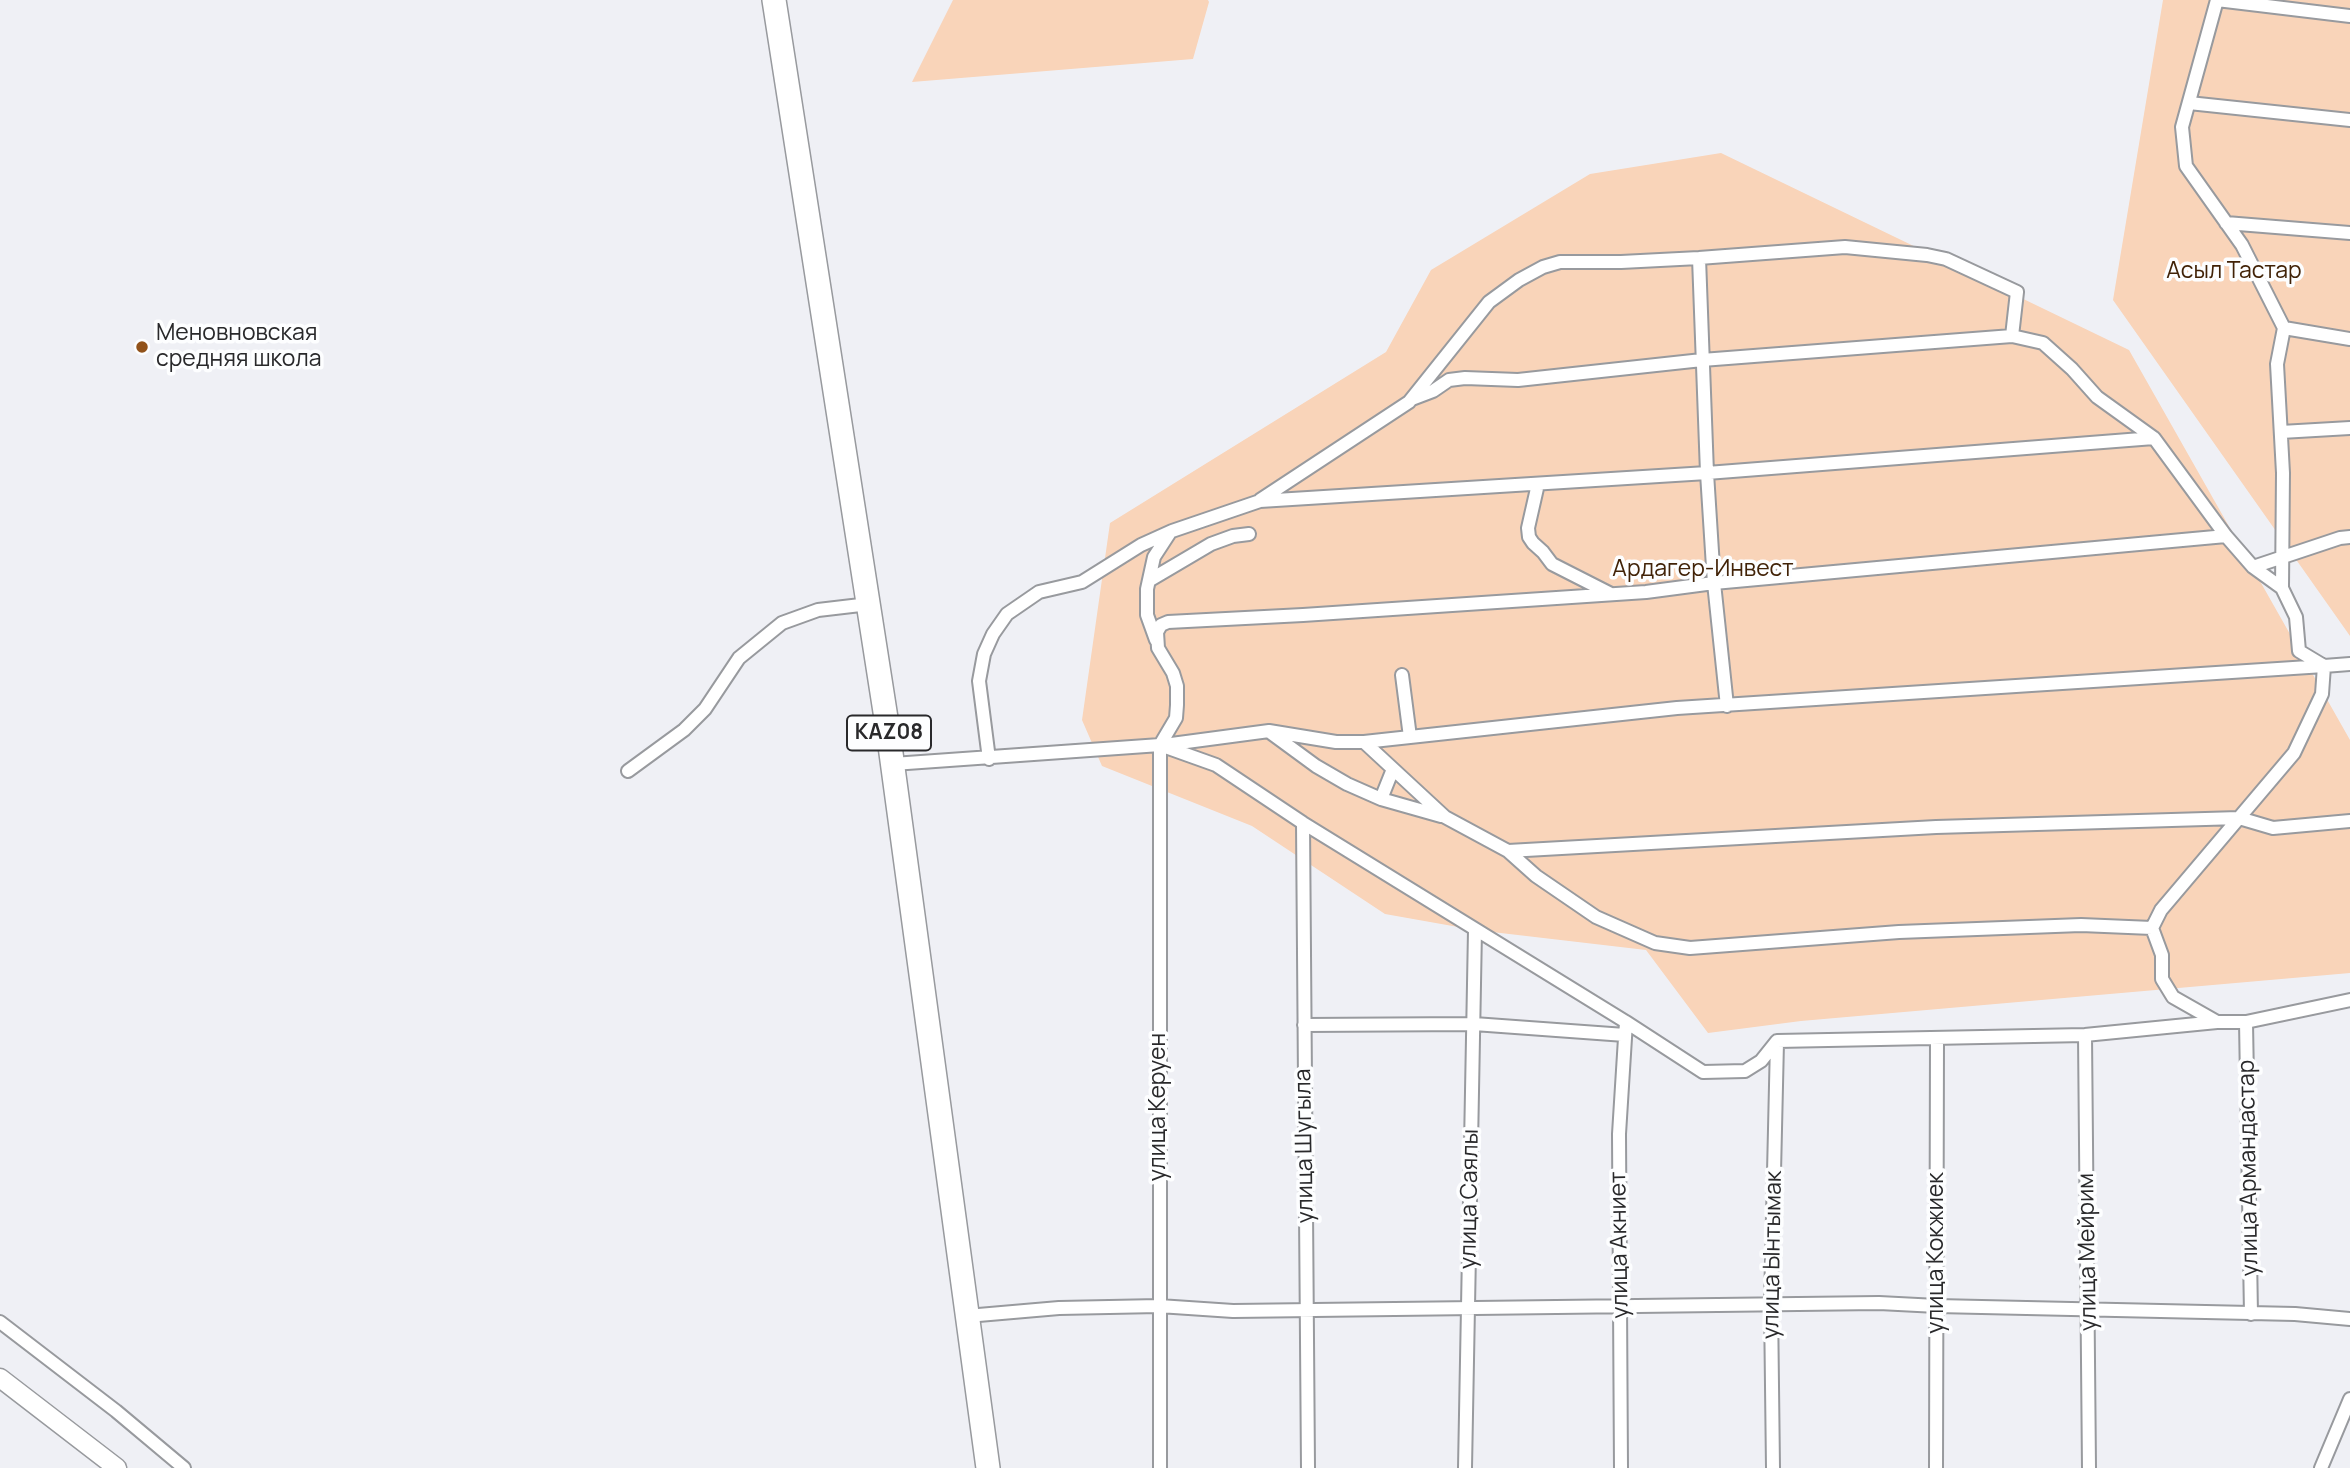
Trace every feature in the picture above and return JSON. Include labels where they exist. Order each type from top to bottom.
[{"type":"highway","name":"KAZ08","points":[[774,0],[893,764],[988,1468]]},
{"type":"main road","points":[[0,1378],[117,1468]]},
{"type":"street","points":[[2324,666],[2299,651],[2296,617],[2282,588],[2283,473],[2277,364],[2284,328],[2242,245],[2186,166],[2182,127],[2217,0],[2350,16]]},
{"type":"street","points":[[2189,103],[2350,120]]},
{"type":"street","points":[[2226,223],[2350,233]]},
{"type":"street","points":[[1412,399],[1489,302],[1518,280],[1543,267],[1560,262],[1699,258],[1846,247],[1946,259],[2017,292],[2012,336]]},
{"type":"street","points":[[1699,258],[1707,473],[1714,583],[1727,706]]},
{"type":"street","points":[[2284,328],[2350,339]]},
{"type":"street","points":[[989,759],[979,681],[984,654],[993,634],[1007,614],[1039,592],[1082,582],[1141,545],[1172,531],[1260,500],[1412,399],[1433,391],[1449,380],[1518,380],[1702,360],[2012,336],[2043,343],[2072,369],[2097,397],[2154,438],[2226,536],[2253,567],[2282,588]]},
{"type":"street","points":[[2281,432],[2350,428]]},
{"type":"street","points":[[1260,500],[1707,473],[2154,438]]},
{"type":"street","points":[[1538,484],[1528,528],[1529,537],[1552,564],[1611,594]]},
{"type":"street","points":[[1160,745],[1176,718],[1177,686],[1173,673],[1158,648],[1145,600],[1154,557],[1172,531]]},
{"type":"street","points":[[1150,580],[1212,544],[1233,536],[1249,534]]},
{"type":"street","points":[[1156,640],[1161,625],[1168,622],[1646,592],[1714,583],[2226,536]]},
{"type":"street","points":[[2253,567],[2350,537]]},
{"type":"street","points":[[628,771],[684,730],[705,709],[739,658],[782,623],[818,610],[869,604]]},
{"type":"street","points":[[893,764],[1160,745],[1269,731],[1336,742],[1364,742],[1664,709],[2350,664]]},
{"type":"street","points":[[2217,1022],[2173,997],[2162,979],[2162,955],[2152,928],[2161,910],[2294,753],[2322,694],[2324,666]]},
{"type":"street","points":[[1402,675],[1410,737]]},
{"type":"street","points":[[1269,731],[1316,766],[1348,784],[1381,799],[1445,817],[1508,851],[1536,876],[1596,917],[1655,943],[1690,948],[1927,931],[2081,925],[2152,928]]},
{"type":"street","points":[[1364,742],[1445,817]]},
{"type":"street","points":[[1160,745],[1216,765],[1625,1028],[1703,1072],[1745,1071],[1761,1061],[1777,1041],[2085,1035],[2217,1022],[2246,1022],[2350,1000]]},
{"type":"street","name":"улица Керуен","points":[[1160,745],[1160,1468]]},
{"type":"street","points":[[1381,799],[1393,769]]},
{"type":"street","points":[[1508,851],[1936,827],[2239,818],[2273,828],[2350,821]]},
{"type":"street","name":"улица Шугыла","points":[[1303,823],[1308,1468]]},
{"type":"street","name":"улица Саялы","points":[[1465,1468],[1475,930]]},
{"type":"street","name":"улица Армандастар","points":[[2246,1022],[2251,1313]]},
{"type":"street","points":[[1304,1025],[1474,1024],[1625,1028]]},
{"type":"street","name":"улица Акниет","points":[[1621,1468],[1619,1134],[1625,1028]]},
{"type":"street","name":"улица Мейрим","points":[[2085,1035],[2089,1468]]},
{"type":"street","name":"улица Кокжиек","points":[[1936,1468],[1937,1038]]},
{"type":"street","name":"улица Ынтымак","points":[[1773,1468],[1772,1303],[1777,1041]]},
{"type":"street","points":[[967,1316],[1059,1308],[1159,1306],[1233,1311],[1307,1311],[1879,1303],[2251,1313],[2350,1320]]},
{"type":"street","points":[[0,1322],[116,1411],[184,1468]]},
{"type":"street","points":[[2321,1468],[2350,1399]]},
{"type":"green space","points":[[953,0],[1209,2],[1193,59],[912,82]]},
{"type":"green space","name":"Асыл Тастар","points":[[2163,0],[2350,0],[2350,636],[2113,300]]},
{"type":"green space","name":"Ардагер-Инвест","points":[[1721,153],[2129,350],[2350,740],[2350,973],[1801,1021],[1708,1033],[1646,950],[1475,930],[1385,914],[1252,826],[1102,766],[1082,720],[1110,523],[1386,352],[1431,270],[1590,174]]},
{"type":"place","name":"Меновновская средняя школа","points":[[142,347]]}]
